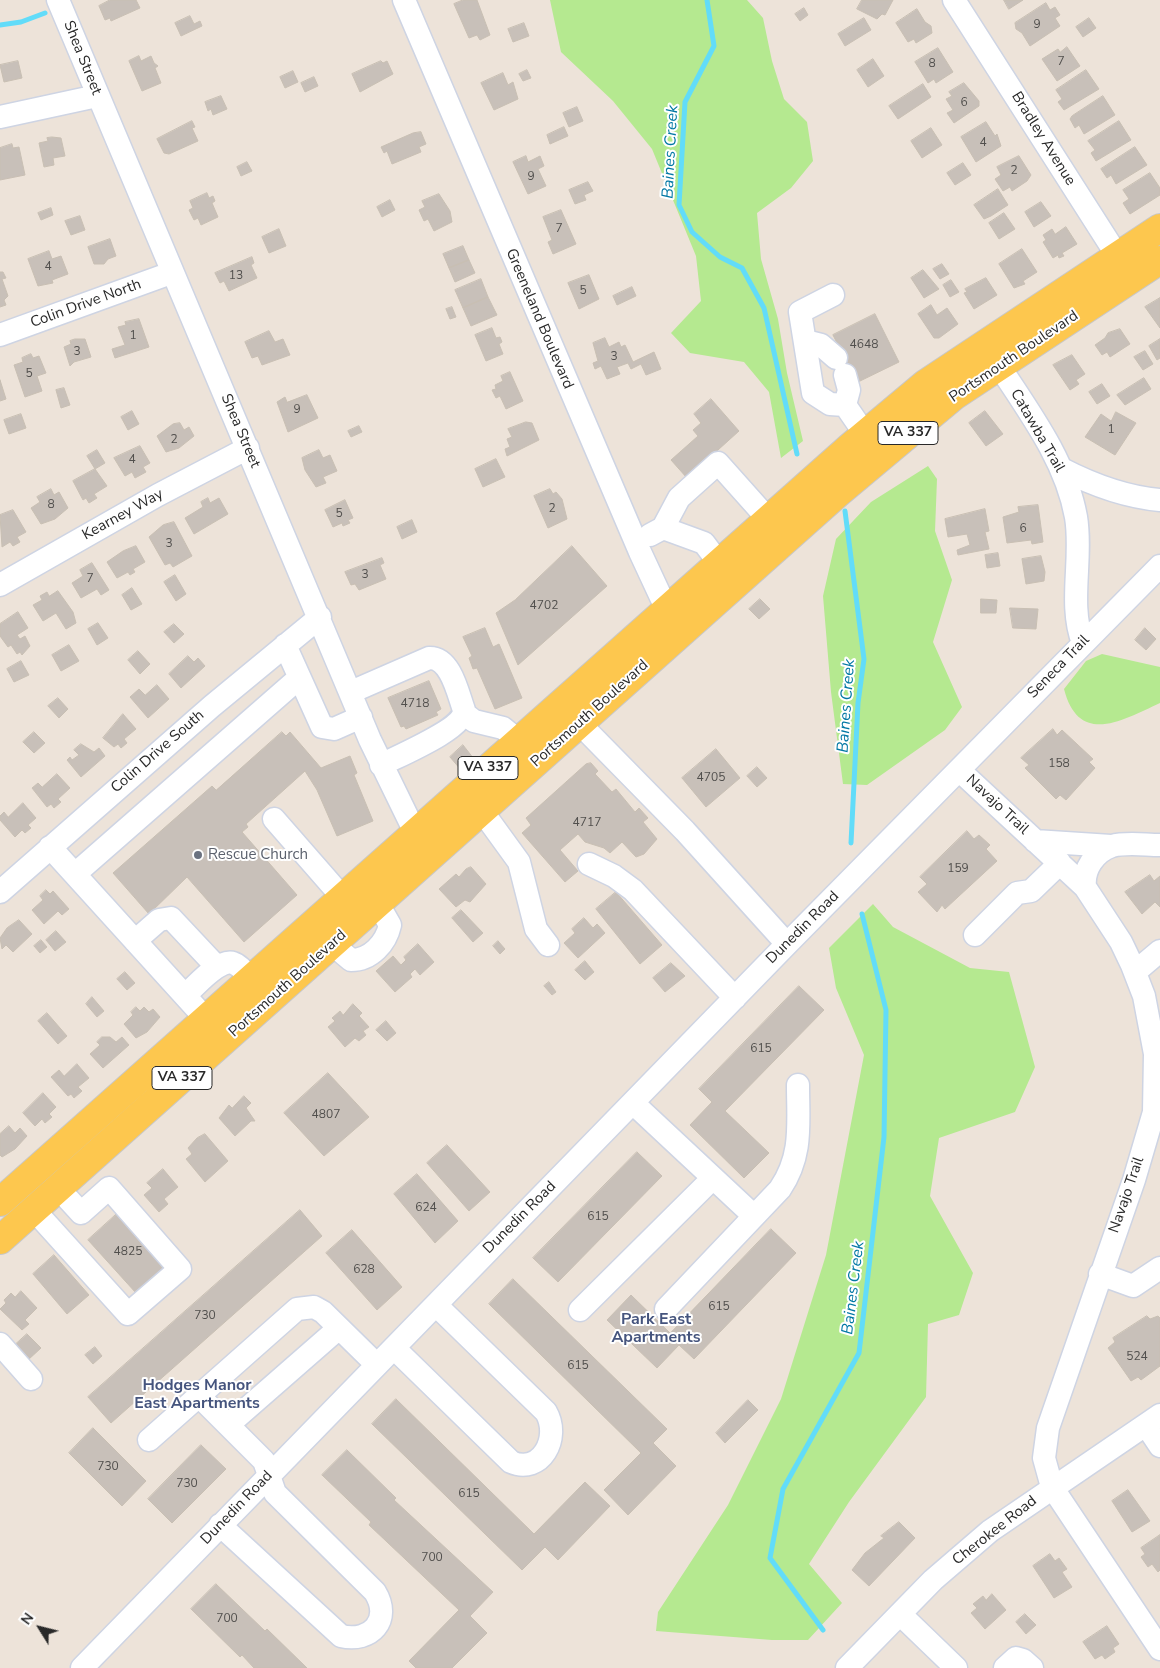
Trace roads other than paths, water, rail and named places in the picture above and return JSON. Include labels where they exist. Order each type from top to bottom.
[{"type":"main road","name":"Portsmouth Boulevard","points":[[0,1202],[865,434],[925,384],[1160,228]]},
{"type":"main road","name":"Portsmouth Boulevard","points":[[0,1240],[919,424],[954,396],[1160,260]]},
{"type":"street","name":"Shea Street","points":[[58,0],[171,273],[248,448],[361,718],[410,822],[436,854]]},
{"type":"street","name":"Greeneland Boulevard","points":[[404,0],[636,543],[679,636]]},
{"type":"street","name":"Bradley Avenue","points":[[954,0],[1116,256],[1132,278]]},
{"type":"street","points":[[0,117],[97,96]]},
{"type":"street","name":"Colin Drive North","points":[[0,335],[171,273]]},
{"type":"street","points":[[833,295],[800,312],[813,393],[830,404],[845,405]]},
{"type":"street","points":[[805,341],[821,345],[840,367],[849,390],[845,405],[865,434]]},
{"type":"street","name":"Catawba Trail","points":[[984,344],[1062,470],[1076,519],[1078,564],[1077,617],[1083,643]]},
{"type":"street","name":"Kearney Way","points":[[0,585],[158,495],[248,448]]},
{"type":"street","points":[[636,543],[663,528],[679,498],[718,463],[768,520]]},
{"type":"street","points":[[1062,470],[1090,483],[1120,493],[1160,500]]},
{"type":"street","points":[[663,528],[704,543],[719,563]]},
{"type":"street","name":"Seneca Trail","points":[[959,770],[1160,566]]},
{"type":"street","name":"Colin Drive South","points":[[0,892],[212,706],[320,617]]},
{"type":"street","points":[[285,645],[322,727],[334,729],[361,718]]},
{"type":"street","points":[[351,692],[429,658],[435,658],[447,667],[464,714],[474,721],[503,728],[519,741]]},
{"type":"street","points":[[75,874],[299,678]]},
{"type":"street","points":[[382,764],[449,729],[458,723],[464,714]]},
{"type":"street","points":[[580,724],[685,831],[787,944]]},
{"type":"street","name":"Navajo Trail","points":[[959,770],[1085,887],[1120,942],[1135,972],[1150,1022],[1155,1054],[1154,1112],[1134,1180],[1100,1274],[1045,1441],[1044,1458],[1052,1487],[1160,1649]]},
{"type":"street","name":"Dunedin Road","points":[[82,1668],[959,770]]},
{"type":"street","points":[[482,811],[519,862],[536,929],[548,945]]},
{"type":"street","points":[[274,819],[343,898]]},
{"type":"street","points":[[1035,841],[1112,846],[1160,845]]},
{"type":"street","points":[[1085,887],[1084,877],[1087,868],[1098,855],[1112,846]]},
{"type":"street","points":[[50,847],[206,1019]]},
{"type":"street","points":[[589,864],[614,876],[633,890],[735,998]]},
{"type":"street","points":[[975,935],[1017,893],[1031,891],[1060,864]]},
{"type":"street","points":[[136,941],[159,920],[171,918],[217,967]]},
{"type":"street","points":[[1135,972],[1160,951]]},
{"type":"street","points":[[185,996],[217,967],[226,962],[233,962],[251,979]]},
{"type":"street","points":[[666,1309],[780,1189],[795,1162],[798,1148],[798,1085]]},
{"type":"street","points":[[634,1104],[754,1216]]},
{"type":"street","points":[[580,1310],[713,1178]]},
{"type":"street","points":[[34,1210],[128,1314],[180,1269],[109,1188],[81,1213],[58,1188]]},
{"type":"street","points":[[1100,1274],[1133,1286],[1160,1268]]},
{"type":"street","points":[[394,1348],[511,1462],[518,1465],[526,1465],[546,1451],[551,1441],[553,1430],[546,1412],[436,1304]]},
{"type":"street","points":[[149,1440],[297,1309],[314,1307],[323,1312],[377,1365]]},
{"type":"street","points":[[228,1426],[339,1328]]},
{"type":"street","points":[[0,1344],[31,1379]]},
{"type":"street","points":[[199,1396],[264,1461],[275,1493],[375,1592],[382,1609],[376,1627],[363,1636],[353,1638],[341,1636],[220,1525]]},
{"type":"street","points":[[1153,1420],[1160,1446]]},
{"type":"street","name":"Cherokee Road","points":[[848,1668],[933,1580],[990,1531],[1153,1420]]},
{"type":"street","points":[[900,1614],[956,1668]]},
{"type":"street","points":[[1005,1668],[1016,1658],[1023,1660],[1032,1668]]},
{"type":"waterway","name":"Baines Creek","points":[[707,0],[714,46],[685,102],[679,205],[692,232],[720,257],[742,268],[764,308],[797,454]]},
{"type":"waterway","points":[[0,25],[21,22],[45,13]]},
{"type":"waterway","name":"Baines Creek","points":[[845,511],[864,659],[858,703],[851,843]]},
{"type":"waterway","name":"Baines Creek","points":[[823,1630],[770,1558],[783,1489],[859,1353],[884,1137],[886,1010],[862,914]]},
{"type":"place","name":"Rescue Church","points":[[198,855]]},
{"type":"district","name":"Park East Apartments","points":[[656,1329]]},
{"type":"district","name":"Hodges Manor East Apartments","points":[[197,1395]]}]
